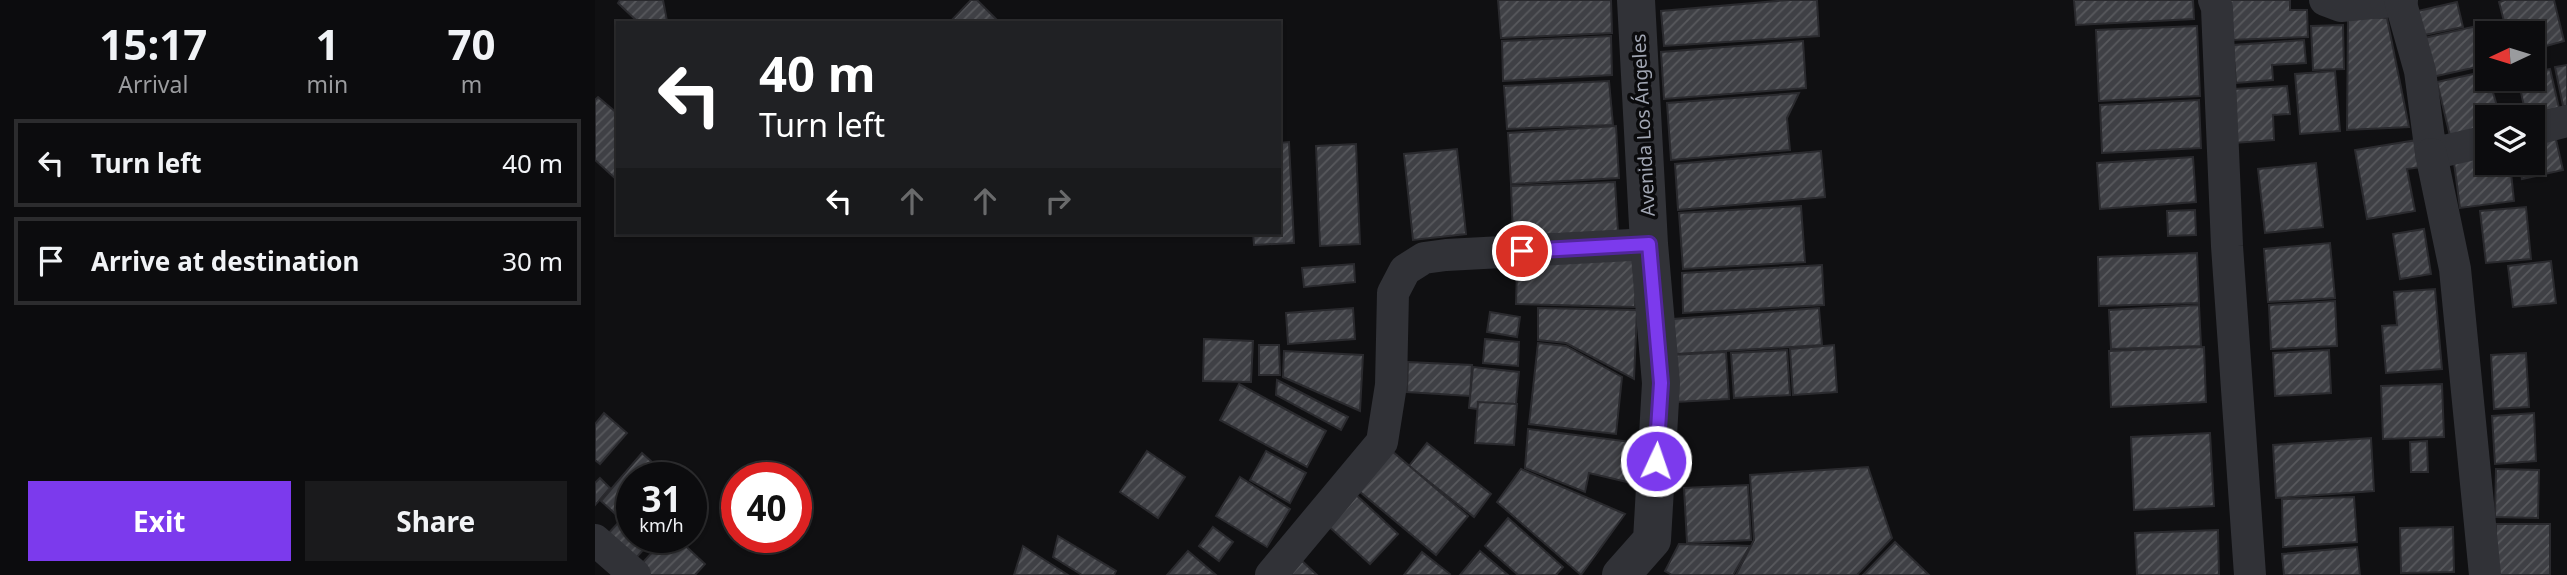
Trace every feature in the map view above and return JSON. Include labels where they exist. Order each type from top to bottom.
[{"type":"street","name":"Avenida Los Ángeles","points":[[1621,575],[1651,540],[1661,383],[1649,244],[1636,0]]},
{"type":"street","points":[[2214,0],[2217,8],[2227,246],[2250,575]]},
{"type":"street","points":[[2325,0],[2341,6],[2401,0],[2420,71],[2431,154],[2455,270],[2485,575]]},
{"type":"street","points":[[2545,127],[2567,121]]},
{"type":"street","points":[[2431,154],[2475,144]]},
{"type":"street","points":[[1271,575],[1382,442],[1391,385],[1393,293],[1405,270],[1424,258],[1446,255],[1649,244]]},
{"type":"street","points":[[595,540],[635,575]]},
{"type":"building","points":[[620,0],[663,0],[667,21],[637,21],[618,3]]},
{"type":"building","points":[[971,0],[977,0],[998,21],[951,21]]},
{"type":"building","points":[[1498,0],[1611,0],[1612,33],[1501,38]]},
{"type":"building","points":[[1817,0],[1819,36],[1664,46],[1661,11]]},
{"type":"building","points":[[2074,0],[2193,0],[2194,19],[2076,25]]},
{"type":"building","points":[[2228,0],[2290,0],[2290,10],[2307,10],[2308,37],[2230,40]]},
{"type":"building","points":[[2554,0],[2564,41],[2545,46],[2545,21],[2504,21],[2499,2]]},
{"type":"building","points":[[2457,2],[2463,27],[2424,35],[2418,11]]},
{"type":"building","points":[[2348,16],[2387,18],[2409,127],[2347,130]]},
{"type":"building","points":[[2343,25],[2344,69],[2313,70],[2311,26]]},
{"type":"building","points":[[2197,26],[2200,96],[2099,101],[2096,30]]},
{"type":"building","points":[[2475,26],[2475,67],[2432,77],[2424,38]]},
{"type":"building","points":[[1611,36],[1612,75],[1503,81],[1502,41]]},
{"type":"building","points":[[2304,40],[2306,63],[2272,65],[2273,80],[2236,83],[2233,45]]},
{"type":"building","points":[[1803,41],[1806,88],[1664,99],[1661,52]]},
{"type":"building","points":[[2567,65],[2567,106],[2563,106],[2555,67]]},
{"type":"building","points":[[2550,69],[2559,108],[2545,111],[2545,105],[2524,105],[2521,91],[2545,91],[2545,70]]},
{"type":"building","points":[[2335,71],[2340,131],[2300,134],[2295,74]]},
{"type":"building","points":[[2475,74],[2475,91],[2493,91],[2497,105],[2475,105],[2475,130],[2450,136],[2437,82]]},
{"type":"building","points":[[1609,81],[1613,125],[1507,129],[1504,86]]},
{"type":"building","points":[[2287,86],[2290,114],[2273,115],[2274,140],[2234,143],[2233,89]]},
{"type":"building","points":[[1799,93],[1787,118],[1790,150],[1671,160],[1667,103]]},
{"type":"building","points":[[598,97],[616,112],[616,179],[595,160],[595,100]]},
{"type":"building","points":[[2199,100],[2201,148],[2102,153],[2100,105]]},
{"type":"building","points":[[1616,126],[1619,178],[1511,184],[1508,133]]},
{"type":"building","points":[[2555,135],[2563,170],[2545,174],[2545,137]]},
{"type":"building","points":[[2417,140],[2422,167],[2407,169],[2415,211],[2367,219],[2355,150]]},
{"type":"building","points":[[1289,142],[1294,243],[1254,245],[1253,235],[1281,235],[1281,143]]},
{"type":"building","points":[[1356,144],[1360,244],[1320,246],[1316,146]]},
{"type":"building","points":[[1457,149],[1466,234],[1413,240],[1404,154]]},
{"type":"building","points":[[1821,151],[1825,197],[1678,210],[1675,164]]},
{"type":"building","points":[[2475,152],[2475,175],[2511,175],[2514,201],[2460,208],[2453,155]]},
{"type":"building","points":[[2193,157],[2196,202],[2100,209],[2097,163]]},
{"type":"building","points":[[2316,163],[2323,227],[2265,233],[2258,169]]},
{"type":"building","points":[[2521,175],[2540,175],[2522,179]]},
{"type":"building","points":[[1615,182],[1618,232],[1513,236],[1511,186]]},
{"type":"building","points":[[1801,206],[1805,262],[1683,269],[1679,213]]},
{"type":"building","points":[[2526,207],[2531,259],[2486,263],[2480,211]]},
{"type":"building","points":[[2195,210],[2196,235],[2168,236],[2167,211]]},
{"type":"building","points":[[2424,229],[2431,274],[2400,279],[2393,234]]},
{"type":"building","points":[[2330,243],[2335,298],[2268,302],[2264,249]]},
{"type":"building","points":[[1545,253],[1638,253],[1635,307],[1516,304],[1517,270],[1543,270]]},
{"type":"building","points":[[2197,253],[2199,303],[2099,306],[2098,257]]},
{"type":"building","points":[[2551,261],[2556,303],[2513,307],[2508,266]]},
{"type":"building","points":[[1354,264],[1355,282],[1304,287],[1302,268]]},
{"type":"building","points":[[1822,265],[1824,305],[1683,313],[1682,273]]},
{"type":"building","points":[[2435,289],[2442,369],[2386,373],[2382,326],[2397,325],[2394,292]]},
{"type":"building","points":[[2335,301],[2337,346],[2271,349],[2269,305]]},
{"type":"building","points":[[2199,305],[2201,346],[2111,349],[2109,310]]},
{"type":"building","points":[[1353,308],[1355,339],[1288,344],[1286,313]]},
{"type":"building","points":[[1538,308],[1637,310],[1634,379],[1566,343],[1538,340]]},
{"type":"building","points":[[1819,308],[1822,345],[1676,354],[1673,319]]},
{"type":"building","points":[[1490,312],[1520,317],[1517,337],[1487,332]]},
{"type":"building","points":[[1204,339],[1253,341],[1251,382],[1203,381]]},
{"type":"building","points":[[1485,339],[1519,342],[1518,366],[1483,363]]},
{"type":"building","points":[[1538,343],[1566,346],[1622,377],[1616,434],[1529,424]]},
{"type":"building","points":[[1259,345],[1279,345],[1280,375],[1259,375]]},
{"type":"building","points":[[1834,345],[1837,392],[1793,395],[1790,349]]},
{"type":"building","points":[[2204,347],[2206,402],[2111,407],[2109,351]]},
{"type":"building","points":[[1787,350],[1790,395],[1734,398],[1731,353]]},
{"type":"building","points":[[2329,350],[2331,393],[2275,396],[2273,353]]},
{"type":"building","points":[[1284,351],[1363,355],[1360,411],[1283,377]]},
{"type":"building","points":[[1726,352],[1729,399],[1676,402],[1672,355]]},
{"type":"building","points":[[2526,353],[2529,407],[2494,409],[2491,355]]},
{"type":"building","points":[[1408,362],[1472,365],[1470,396],[1407,392]]},
{"type":"building","points":[[1473,367],[1519,372],[1515,414],[1469,408]]},
{"type":"building","points":[[1277,380],[1348,417],[1341,430],[1276,395]]},
{"type":"building","points":[[1239,384],[1326,431],[1307,467],[1220,420]]},
{"type":"building","points":[[2442,384],[2444,437],[2383,439],[2381,386]]},
{"type":"building","points":[[1478,402],[1517,404],[1514,445],[1475,443]]},
{"type":"building","points":[[604,413],[627,433],[600,464],[595,460],[595,424]]},
{"type":"building","points":[[2534,413],[2536,461],[2495,464],[2492,416]]},
{"type":"building","points":[[1528,429],[1632,442],[1627,482],[1589,473],[1585,492],[1525,468]]},
{"type":"building","points":[[2210,433],[2214,506],[2134,510],[2131,437]]},
{"type":"building","points":[[2371,438],[2374,491],[2276,498],[2273,445]]},
{"type":"building","points":[[2427,441],[2428,472],[2411,472],[2410,442]]},
{"type":"building","points":[[1427,443],[1491,494],[1474,517],[1409,466]]},
{"type":"building","points":[[1147,451],[1185,477],[1158,518],[1120,492]]},
{"type":"building","points":[[1266,451],[1306,473],[1290,503],[1250,480]]},
{"type":"building","points":[[1392,451],[1468,516],[1436,555],[1359,491]]},
{"type":"building","points":[[642,453],[652,462],[634,462]]},
{"type":"building","points":[[1868,467],[1892,538],[1857,575],[1736,575],[1754,540],[1750,475]]},
{"type":"building","points":[[1521,469],[1625,514],[1581,575],[1497,502]]},
{"type":"building","points":[[2496,469],[2539,470],[2538,518],[2495,517]]},
{"type":"building","points":[[1240,477],[1290,509],[1267,547],[1216,516]]},
{"type":"building","points":[[600,478],[610,488],[595,505],[595,483]]},
{"type":"building","points":[[616,483],[616,514],[601,501]]},
{"type":"building","points":[[1748,485],[1751,540],[1687,543],[1684,488]]},
{"type":"building","points":[[1353,492],[1398,534],[1370,564],[1325,523]]},
{"type":"building","points":[[2354,497],[2357,542],[2283,547],[2282,499]]},
{"type":"building","points":[[1508,518],[1563,567],[1556,575],[1518,575],[1485,546]]},
{"type":"building","points":[[2496,524],[2550,524],[2550,575],[2496,575]]},
{"type":"building","points":[[616,525],[616,545],[606,536]]},
{"type":"building","points":[[1213,527],[1233,542],[1219,561],[1199,546]]},
{"type":"building","points":[[2453,527],[2454,572],[2401,573],[2400,528]]},
{"type":"building","points":[[2218,530],[2219,575],[2137,575],[2135,533]]},
{"type":"building","points":[[1058,536],[1116,571],[1114,575],[1082,575],[1053,557]]},
{"type":"building","points":[[1895,542],[1929,575],[1863,575]]},
{"type":"building","points":[[1679,544],[1750,546],[1733,575],[1672,575],[1665,571]]},
{"type":"building","points":[[1023,546],[1068,575],[1014,575]]},
{"type":"building","points":[[2357,547],[2360,575],[2284,575],[2282,554]]},
{"type":"building","points":[[1188,551],[1216,575],[1167,575]]},
{"type":"building","points":[[1480,551],[1508,575],[1460,575]]},
{"type":"building","points":[[1422,552],[1450,574],[1404,575]]},
{"type":"building","points":[[624,553],[640,553],[633,561]]},
{"type":"building","points":[[652,553],[693,553],[705,564],[695,575],[643,575],[637,569]]},
{"type":"building","points":[[1300,559],[1317,575],[1285,575]]},
{"type":"route","points":[[1522,251],[1649,244],[1661,383],[1656,461]]}]
